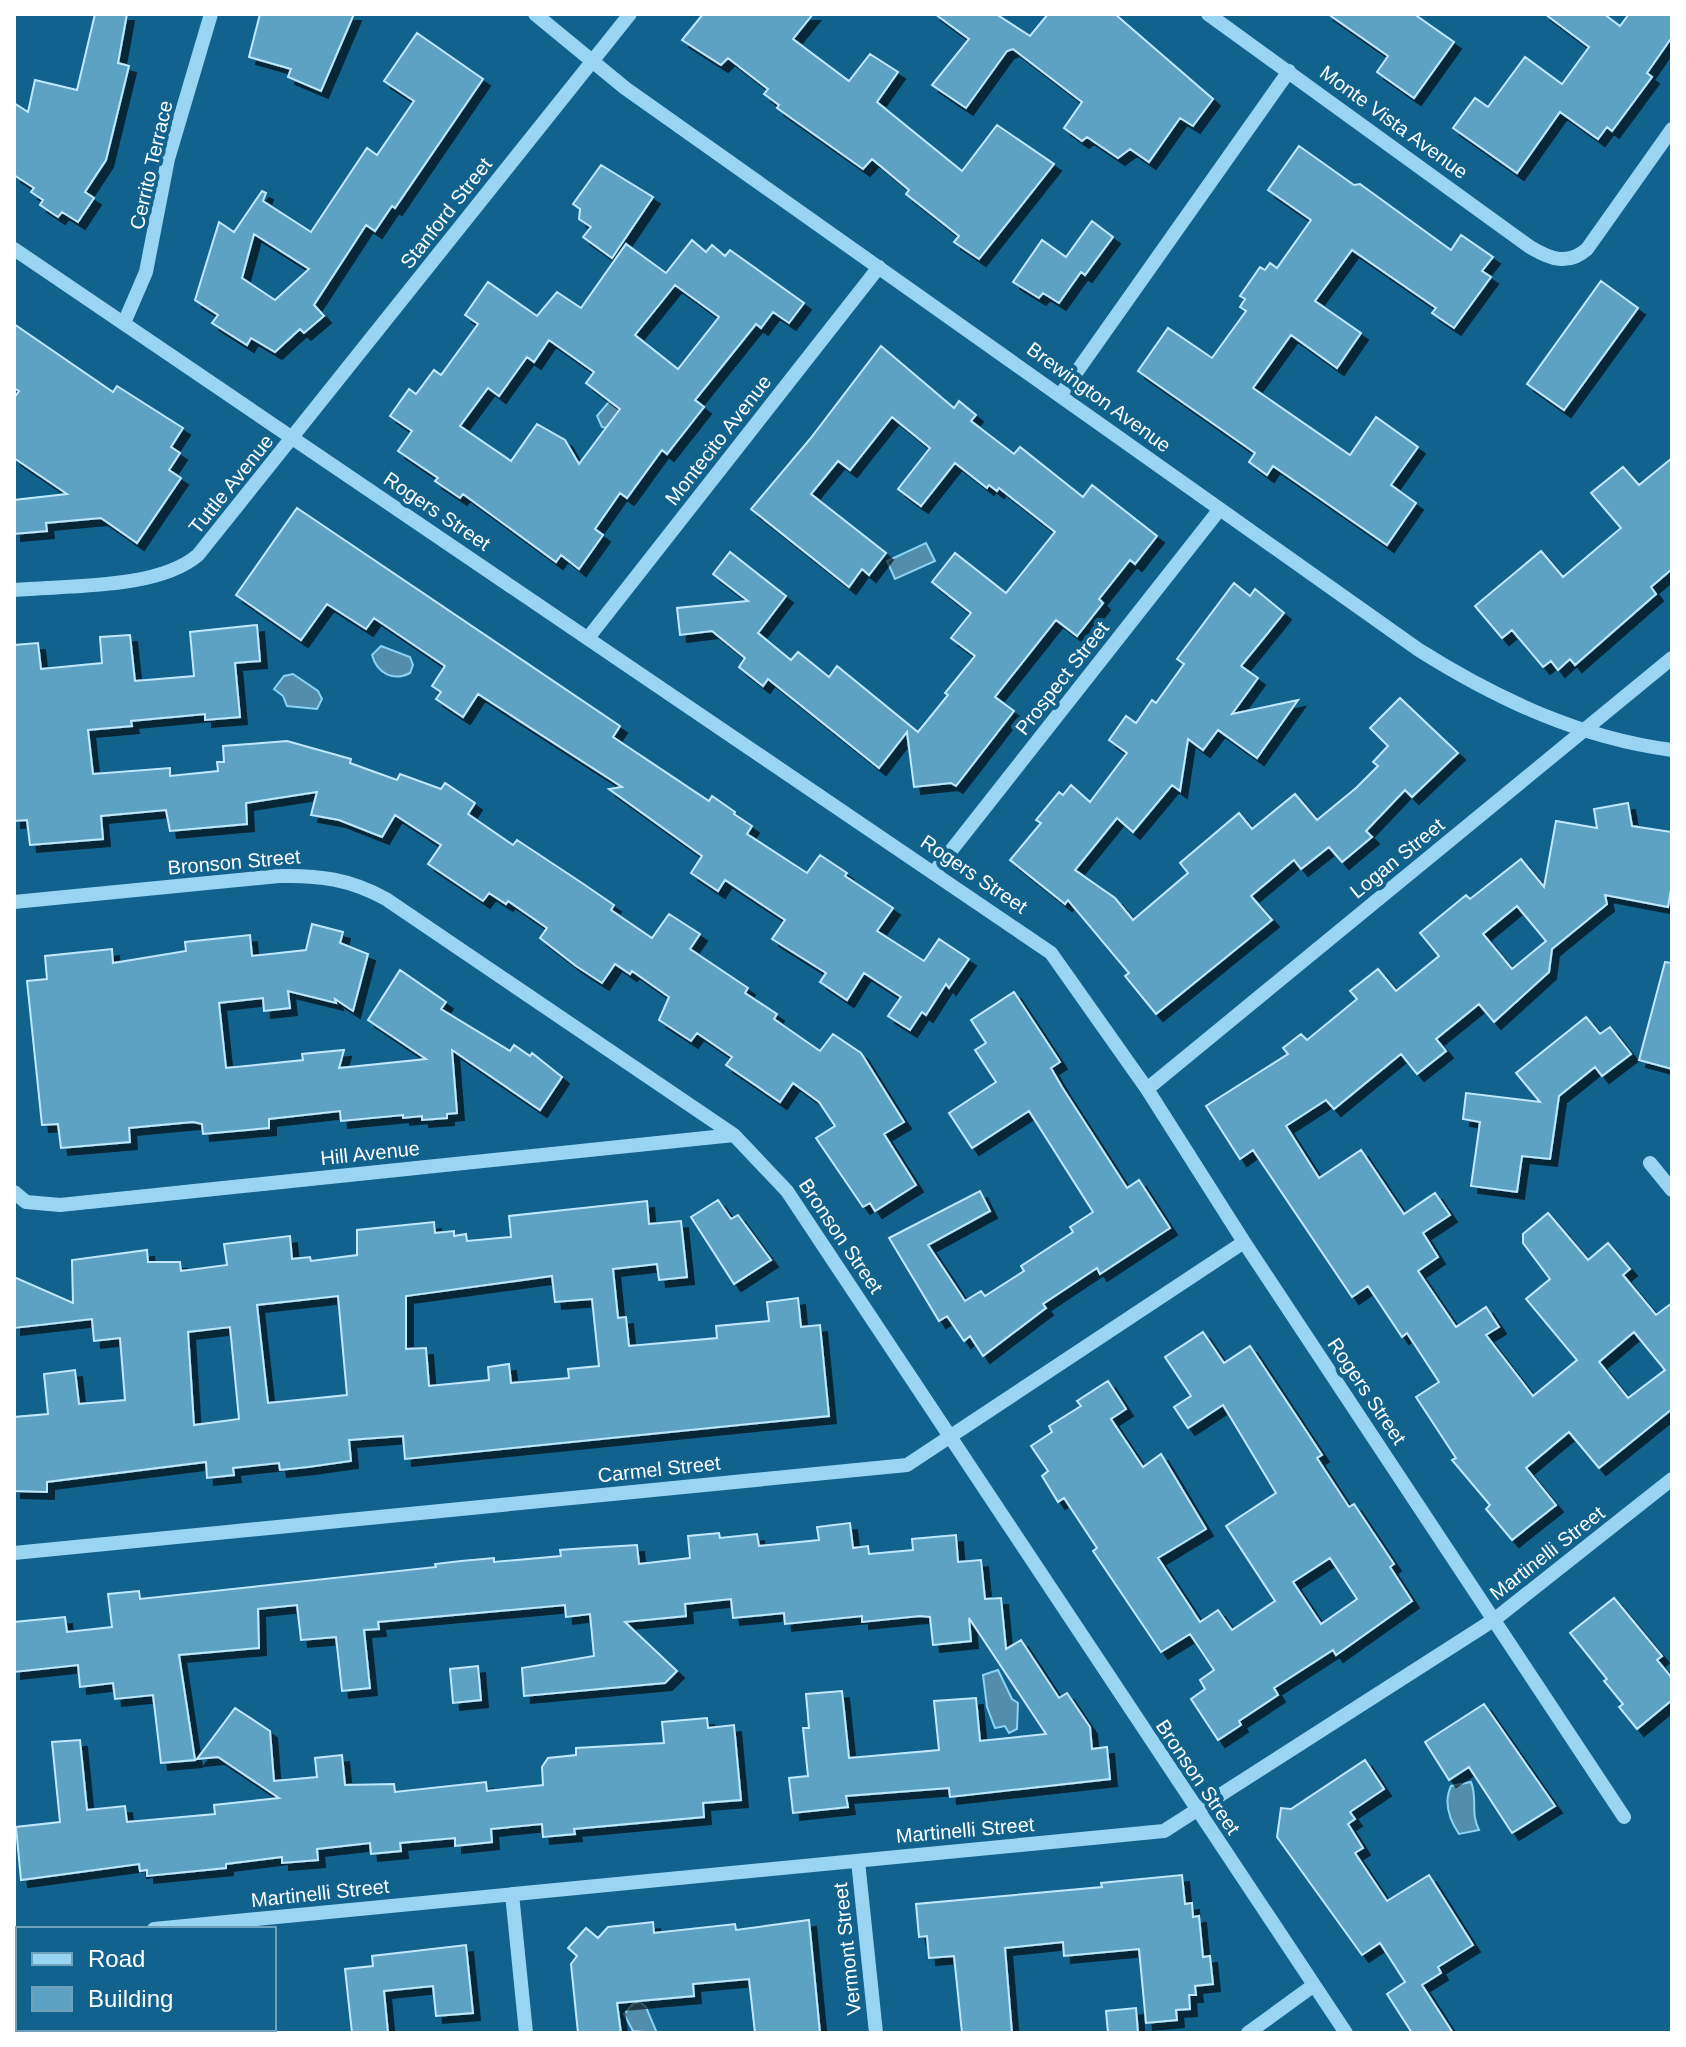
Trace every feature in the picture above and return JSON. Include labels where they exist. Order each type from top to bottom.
[{"type":"street","name":"Cerrito Terrace","points":[[124,323],[146,272],[168,159],[211,14]]},
{"type":"street","name":"Brewington Avenue","points":[[535,14],[593,61],[879,267],[1463,678],[1504,699],[1585,730],[1672,750]]},
{"type":"street","name":"Stanford Street","points":[[294,438],[630,14]]},
{"type":"street","name":"Monte Vista Avenue","points":[[1208,14],[1530,247],[1557,260],[1569,260],[1587,249],[1672,129]]},
{"type":"street","points":[[1061,394],[1289,71]]},
{"type":"street","name":"Rogers Street","points":[[14,249],[935,871],[1051,953],[1147,1089],[1244,1242],[1624,1817]]},
{"type":"street","name":"Montecito Avenue","points":[[588,638],[879,267]]},
{"type":"street","name":"Tuttle Avenue","points":[[14,590],[158,576],[186,565],[217,534],[294,438]]},
{"type":"street","name":"Prospect Street","points":[[935,871],[1220,509]]},
{"type":"street","name":"Logan Street","points":[[1147,1089],[1672,658]]},
{"type":"street","name":"Bronson Street","points":[[14,902],[279,876],[311,875],[350,882],[386,899],[734,1135],[787,1191],[1346,2033]]},
{"type":"street","name":"Hill Avenue","points":[[14,1192],[26,1202],[60,1205],[734,1135]]},
{"type":"street","points":[[1650,1163],[1672,1190]]},
{"type":"street","name":"Carmel Street","points":[[14,1553],[907,1465],[1244,1242]]},
{"type":"street","name":"Martinelli Street","points":[[174,1927],[1164,1831],[1495,1619],[1672,1479]]},
{"type":"street","name":"Vermont Street","points":[[858,1861],[876,2033]]},
{"type":"street","points":[[512,1894],[526,2033]]},
{"type":"street","points":[[1248,2033],[1314,1985]]},
{"type":"water","points":[[613,397],[625,401],[609,428],[602,427],[597,416]]},
{"type":"water","points":[[926,543],[935,561],[895,579],[887,561]]},
{"type":"water","points":[[381,646],[410,657],[413,665],[410,673],[398,677],[382,671],[372,655]]},
{"type":"water","points":[[293,674],[318,691],[322,699],[317,709],[287,706],[283,696],[274,689],[284,676]]},
{"type":"water","points":[[998,1670],[1012,1699],[1018,1703],[1017,1729],[1009,1733],[1005,1726],[995,1728],[987,1707],[983,1675]]},
{"type":"water","points":[[1471,1782],[1479,1830],[1459,1834],[1452,1823],[1447,1799],[1451,1786]]},
{"type":"water","points":[[640,2002],[646,2007],[657,2033],[633,2031],[624,2014],[633,2004]]},
{"type":"building","points":[[95,14],[127,14],[118,63],[129,66],[106,160],[85,192],[94,198],[78,222],[62,212],[58,217],[40,205],[43,200],[31,192],[34,188],[14,175],[14,103],[28,112],[35,80],[77,90]]},
{"type":"building","points":[[260,14],[354,14],[321,91],[288,77],[291,69],[249,57]]},
{"type":"building","points":[[703,14],[813,14],[793,39],[849,81],[870,54],[898,72],[877,102],[962,171],[997,125],[1054,164],[979,259],[954,242],[959,236],[906,194],[909,190],[872,159],[863,169],[777,108],[779,105],[764,94],[768,89],[728,58],[721,65],[682,40]]},
{"type":"building","points":[[935,14],[996,14],[1030,36],[1048,14],[1115,14],[1213,99],[1193,126],[1180,118],[1149,162],[1130,149],[1118,158],[1087,137],[1082,141],[1064,128],[1082,102],[1013,49],[1007,51],[966,108],[932,85],[969,39]]},
{"type":"building","points":[[1328,14],[1414,14],[1454,42],[1414,98],[1377,72],[1388,56]]},
{"type":"building","points":[[1545,14],[1604,14],[1620,26],[1629,14],[1672,14],[1672,37],[1647,73],[1652,77],[1612,131],[1607,127],[1598,139],[1560,112],[1517,173],[1453,128],[1475,98],[1488,107],[1525,57],[1562,84],[1589,47]]},
{"type":"building","points":[[417,33],[483,79],[395,208],[392,206],[375,231],[366,225],[314,305],[324,316],[304,333],[300,329],[275,352],[251,338],[247,345],[212,323],[218,315],[195,300],[219,222],[234,232],[262,191],[266,193],[263,201],[311,232],[367,148],[377,155],[414,101],[384,81]],"holes":[[[254,234],[309,269],[275,300],[242,278]]]},
{"type":"building","points":[[1299,146],[1354,185],[1360,184],[1451,250],[1461,235],[1493,257],[1482,271],[1491,277],[1454,328],[1432,313],[1436,308],[1352,250],[1315,301],[1361,333],[1337,368],[1291,335],[1253,388],[1350,455],[1376,417],[1418,447],[1391,485],[1416,503],[1387,545],[1273,466],[1267,475],[1249,462],[1255,453],[1138,371],[1168,328],[1212,358],[1246,311],[1240,307],[1245,299],[1240,296],[1260,267],[1265,270],[1270,263],[1277,268],[1311,220],[1268,190]]},
{"type":"building","points":[[601,165],[653,197],[612,258],[583,237],[591,227],[579,219],[580,209],[573,204]]},
{"type":"building","points":[[1092,221],[1113,237],[1085,275],[1081,272],[1059,303],[1043,293],[1039,298],[1013,282],[1042,240],[1066,257]]},
{"type":"building","points":[[692,240],[706,252],[712,245],[725,256],[730,250],[804,303],[789,323],[773,312],[761,328],[756,324],[695,400],[704,407],[667,454],[662,450],[627,498],[620,493],[595,529],[603,535],[579,569],[561,555],[556,562],[463,494],[460,498],[435,481],[438,478],[398,451],[412,431],[390,416],[409,389],[416,394],[434,370],[441,375],[478,324],[465,315],[488,282],[537,316],[557,292],[581,308],[626,244],[666,273]],"holes":[[[675,285],[719,317],[678,369],[635,335]],[[549,340],[594,372],[586,383],[620,409],[579,464],[565,440],[537,424],[511,461],[460,426],[488,388],[499,396],[527,357],[534,362]]]},
{"type":"building","points":[[1601,281],[1638,308],[1564,410],[1527,384]]},
{"type":"building","points":[[14,324],[113,392],[117,386],[183,428],[171,447],[180,453],[169,470],[181,478],[137,543],[101,518],[46,523],[47,531],[14,534],[14,500],[67,494],[14,458],[14,398],[19,391],[14,388]]},
{"type":"building","points":[[881,346],[954,408],[959,401],[976,415],[971,421],[1014,454],[1020,447],[1083,497],[1092,485],[1157,536],[1135,564],[1130,560],[1099,599],[1103,603],[1077,636],[1056,620],[995,697],[1014,711],[956,786],[951,783],[914,787],[907,732],[879,768],[768,679],[763,686],[739,667],[745,658],[712,631],[680,635],[677,608],[748,601],[713,574],[730,552],[786,596],[758,633],[791,660],[798,652],[829,677],[837,666],[918,732],[948,695],[945,693],[975,656],[951,638],[971,613],[932,582],[955,553],[1006,593],[1055,532],[999,488],[997,491],[989,485],[987,488],[955,463],[921,506],[898,489],[930,448],[892,417],[850,470],[838,461],[811,494],[886,553],[869,575],[862,569],[849,587],[751,509],[810,439]]},
{"type":"building","points":[[1672,458],[1672,569],[1651,587],[1656,594],[1575,665],[1570,659],[1558,670],[1551,661],[1543,667],[1512,630],[1502,638],[1475,606],[1541,551],[1563,577],[1621,528],[1591,493],[1623,467],[1639,485]]},
{"type":"building","points":[[297,508],[620,726],[613,737],[709,801],[712,796],[735,812],[752,826],[747,834],[807,873],[820,855],[847,873],[845,876],[893,908],[877,931],[924,961],[939,939],[969,959],[949,988],[946,984],[926,1015],[922,1012],[910,1030],[888,1016],[901,997],[864,973],[847,1000],[820,982],[826,973],[772,939],[785,920],[725,880],[718,891],[691,873],[702,856],[609,789],[622,787],[478,694],[463,717],[436,699],[441,692],[432,686],[445,666],[374,618],[366,629],[327,604],[301,640],[236,595]]},
{"type":"building","points":[[1234,583],[1250,596],[1255,589],[1284,613],[1241,666],[1258,678],[1232,714],[1298,700],[1257,758],[1218,730],[1203,750],[1188,739],[1180,791],[1172,785],[1133,832],[1117,818],[1075,870],[1115,898],[1133,920],[1188,873],[1180,863],[1239,813],[1252,829],[1295,794],[1317,820],[1356,788],[1378,766],[1373,762],[1388,746],[1370,728],[1400,698],[1458,753],[1412,797],[1405,790],[1366,831],[1372,837],[1342,862],[1329,847],[1301,869],[1294,860],[1251,896],[1272,920],[1156,1014],[1125,976],[1129,973],[1068,900],[1065,904],[1010,860],[1041,823],[1036,820],[1059,792],[1063,795],[1071,785],[1090,802],[1127,753],[1109,740],[1126,716],[1136,723],[1152,700],[1156,703],[1184,664],[1177,659]]},
{"type":"building","points":[[257,625],[260,661],[235,663],[240,717],[205,720],[205,714],[131,721],[132,726],[88,730],[93,774],[170,768],[170,776],[218,771],[217,762],[224,762],[223,746],[287,741],[351,759],[350,763],[397,780],[400,774],[441,789],[445,783],[475,803],[468,814],[513,845],[517,840],[582,883],[614,905],[611,910],[652,938],[669,914],[700,934],[690,949],[748,988],[745,993],[777,1014],[774,1019],[820,1051],[833,1034],[861,1053],[904,1122],[884,1134],[916,1185],[875,1211],[870,1203],[863,1207],[816,1138],[835,1126],[819,1102],[793,1083],[780,1102],[726,1065],[732,1057],[697,1033],[691,1041],[659,1020],[669,997],[632,971],[630,974],[615,964],[602,983],[576,966],[540,938],[547,928],[508,901],[506,904],[489,893],[483,901],[428,864],[441,845],[395,815],[382,837],[339,820],[311,815],[317,792],[246,803],[247,824],[170,831],[166,810],[101,816],[103,839],[30,845],[27,820],[14,821],[14,645],[38,643],[41,669],[102,663],[100,637],[130,635],[135,681],[194,676],[190,632]]},
{"type":"building","points":[[1628,803],[1632,826],[1672,832],[1672,884],[1668,907],[1605,895],[1607,904],[1552,949],[1549,972],[1494,1022],[1479,1004],[1436,1039],[1446,1051],[1417,1074],[1401,1054],[1334,1109],[1326,1100],[1286,1126],[1319,1178],[1361,1150],[1404,1214],[1435,1193],[1450,1215],[1423,1233],[1438,1257],[1418,1271],[1456,1327],[1486,1307],[1499,1327],[1486,1335],[1533,1396],[1577,1360],[1526,1299],[1550,1279],[1523,1243],[1523,1234],[1548,1213],[1588,1260],[1608,1243],[1630,1269],[1623,1275],[1656,1315],[1672,1303],[1672,1409],[1599,1468],[1569,1432],[1526,1468],[1556,1505],[1512,1540],[1486,1509],[1490,1505],[1452,1460],[1456,1458],[1416,1397],[1439,1382],[1407,1333],[1402,1337],[1368,1286],[1352,1297],[1253,1150],[1240,1159],[1206,1106],[1288,1054],[1283,1048],[1301,1034],[1307,1040],[1357,999],[1350,991],[1378,969],[1396,991],[1439,956],[1420,933],[1466,895],[1470,899],[1521,859],[1544,887],[1556,821],[1597,828],[1594,809]],"holes":[[[1517,906],[1546,941],[1512,969],[1483,934]],[[1634,1332],[1665,1370],[1628,1398],[1599,1362]]]},
{"type":"building","points":[[312,924],[343,932],[340,943],[368,954],[353,1011],[335,999],[336,1003],[288,991],[290,1008],[264,1011],[263,998],[219,1003],[226,1068],[303,1060],[302,1054],[344,1050],[339,1068],[426,1059],[368,1020],[400,970],[446,1002],[441,1009],[510,1051],[514,1045],[530,1056],[532,1053],[562,1077],[540,1110],[452,1050],[457,1113],[447,1114],[447,1118],[422,1120],[422,1116],[403,1118],[403,1115],[341,1121],[340,1111],[269,1119],[269,1128],[203,1134],[202,1124],[193,1122],[129,1128],[130,1142],[61,1148],[58,1124],[42,1125],[27,981],[47,979],[45,956],[112,949],[113,963],[186,951],[185,942],[250,935],[252,956],[306,950]]},
{"type":"building","points":[[1665,962],[1672,963],[1672,1069],[1639,1060]]},
{"type":"building","points":[[1014,992],[1060,1062],[1051,1068],[1127,1188],[1139,1180],[1170,1228],[1100,1274],[1097,1268],[1043,1304],[1046,1308],[983,1356],[970,1336],[964,1341],[947,1316],[939,1321],[889,1238],[980,1191],[990,1211],[928,1245],[965,1301],[981,1291],[985,1296],[1024,1271],[1021,1266],[1073,1232],[1070,1227],[1093,1212],[1029,1111],[972,1148],[949,1113],[996,1082],[975,1050],[986,1043],[971,1020]]},
{"type":"building","points":[[1586,1017],[1600,1034],[1610,1027],[1631,1054],[1602,1076],[1595,1067],[1559,1096],[1550,1159],[1522,1156],[1517,1192],[1471,1186],[1480,1122],[1463,1119],[1466,1093],[1540,1102],[1516,1073]]},
{"type":"building","points":[[718,1200],[731,1219],[738,1215],[771,1260],[734,1284],[691,1217]]},
{"type":"building","points":[[647,1201],[649,1224],[681,1221],[687,1277],[659,1280],[657,1264],[613,1269],[618,1318],[626,1317],[629,1346],[717,1338],[716,1326],[769,1321],[767,1302],[798,1298],[801,1327],[820,1325],[829,1416],[405,1459],[403,1436],[349,1440],[351,1461],[280,1470],[279,1463],[233,1468],[234,1475],[207,1478],[206,1462],[47,1482],[47,1492],[14,1491],[14,1417],[48,1414],[44,1374],[75,1370],[79,1404],[125,1400],[120,1338],[94,1341],[92,1319],[14,1328],[14,1277],[73,1303],[72,1260],[147,1250],[148,1262],[180,1262],[181,1271],[227,1265],[224,1244],[290,1236],[292,1259],[310,1257],[311,1261],[357,1255],[357,1230],[434,1222],[435,1233],[454,1231],[454,1236],[466,1234],[467,1241],[511,1237],[509,1216]],"holes":[[[552,1276],[555,1302],[592,1299],[599,1366],[568,1369],[569,1378],[511,1383],[509,1364],[488,1367],[489,1380],[429,1386],[426,1348],[406,1349],[406,1296]],[[338,1296],[347,1395],[268,1403],[257,1305]],[[230,1327],[239,1419],[194,1425],[188,1332]]]},
{"type":"building","points":[[1203,1332],[1224,1363],[1250,1346],[1322,1455],[1317,1458],[1349,1507],[1354,1504],[1394,1564],[1390,1567],[1412,1601],[1336,1655],[1333,1650],[1274,1688],[1278,1695],[1239,1721],[1241,1725],[1218,1740],[1191,1699],[1205,1689],[1200,1680],[1214,1670],[1190,1634],[1161,1652],[1093,1551],[1097,1548],[1064,1498],[1058,1502],[1042,1476],[1048,1471],[1031,1446],[1052,1432],[1049,1426],[1081,1406],[1077,1401],[1108,1381],[1126,1409],[1111,1419],[1143,1467],[1161,1454],[1206,1529],[1158,1558],[1200,1622],[1218,1610],[1232,1630],[1275,1601],[1226,1526],[1276,1493],[1223,1405],[1188,1428],[1174,1407],[1191,1396],[1165,1357]],"holes":[[[1330,1558],[1357,1599],[1321,1624],[1293,1582]]]},
{"type":"building","points":[[850,1523],[853,1548],[868,1546],[869,1554],[913,1550],[912,1539],[956,1535],[958,1562],[981,1560],[985,1599],[1001,1598],[1006,1649],[1021,1640],[1059,1698],[1067,1693],[1090,1727],[1092,1749],[1107,1747],[1110,1779],[950,1797],[949,1788],[846,1796],[848,1807],[793,1813],[789,1778],[808,1776],[803,1728],[809,1728],[806,1694],[842,1691],[849,1758],[939,1750],[934,1701],[976,1698],[980,1741],[1046,1734],[969,1618],[971,1641],[933,1645],[930,1617],[862,1622],[862,1616],[785,1624],[784,1613],[733,1618],[731,1599],[685,1604],[686,1616],[625,1622],[677,1671],[665,1683],[524,1696],[522,1668],[594,1656],[590,1614],[566,1617],[565,1605],[378,1622],[379,1629],[364,1630],[370,1688],[342,1691],[336,1637],[301,1640],[297,1605],[258,1609],[259,1648],[179,1655],[195,1760],[161,1763],[153,1695],[115,1699],[113,1683],[80,1687],[78,1665],[14,1672],[14,1622],[65,1617],[67,1632],[112,1627],[108,1594],[139,1591],[140,1599],[436,1567],[435,1564],[461,1561],[494,1558],[494,1562],[561,1556],[560,1550],[637,1545],[639,1564],[690,1558],[688,1536],[719,1533],[720,1538],[757,1534],[759,1546],[819,1540],[817,1527]]},
{"type":"building","points":[[1614,1598],[1662,1656],[1657,1660],[1672,1678],[1672,1700],[1637,1729],[1619,1707],[1623,1704],[1604,1681],[1607,1679],[1570,1633]]},
{"type":"building","points":[[478,1666],[481,1700],[453,1703],[450,1669]]},
{"type":"building","points":[[1484,1704],[1555,1806],[1512,1833],[1469,1767],[1449,1780],[1425,1742]]},
{"type":"building","points":[[235,1708],[270,1731],[274,1781],[317,1777],[315,1758],[342,1755],[345,1785],[394,1784],[395,1792],[486,1782],[487,1791],[543,1785],[542,1767],[548,1758],[576,1755],[576,1748],[664,1743],[662,1722],[707,1718],[708,1728],[734,1725],[741,1800],[703,1803],[704,1817],[574,1829],[575,1834],[543,1837],[542,1824],[491,1829],[492,1842],[455,1846],[455,1838],[400,1843],[401,1851],[371,1854],[370,1843],[317,1849],[318,1860],[282,1863],[282,1857],[226,1864],[226,1868],[147,1876],[147,1870],[140,1871],[139,1864],[21,1880],[16,1827],[60,1822],[52,1742],[80,1740],[87,1810],[125,1806],[127,1822],[215,1814],[214,1805],[279,1798],[218,1757],[197,1759]]},
{"type":"building","points":[[1365,1760],[1384,1789],[1350,1812],[1355,1819],[1348,1824],[1363,1848],[1355,1853],[1387,1901],[1429,1875],[1473,1945],[1438,1967],[1441,1973],[1422,1985],[1453,2033],[1412,2033],[1387,1994],[1405,1982],[1380,1943],[1362,1955],[1277,1837],[1281,1808],[1291,1809]]},
{"type":"building","points":[[1182,1875],[1185,1904],[1192,1903],[1193,1917],[1199,1916],[1203,1957],[1210,1956],[1213,1984],[1195,1986],[1196,1995],[1189,1995],[1190,2009],[1176,2010],[1177,2020],[1146,2023],[1139,1949],[1064,1956],[1063,1942],[1005,1948],[1012,2033],[962,2033],[954,1956],[929,1958],[927,1936],[919,1937],[916,1904],[1102,1887],[1101,1883]]},
{"type":"building","points":[[809,1920],[820,2033],[755,2033],[749,1979],[693,1984],[694,1996],[617,2003],[621,2033],[578,2033],[571,1964],[577,1956],[568,1948],[586,1928],[598,1938],[608,1927],[653,1922],[654,1933],[735,1924],[736,1930]]},
{"type":"building","points":[[466,1945],[473,2013],[436,2016],[433,1986],[384,1991],[388,2033],[352,2033],[345,1969],[373,1966],[372,1956]]},
{"type":"building","points":[[1136,2008],[1138,2033],[1108,2033],[1106,2011]]}]
